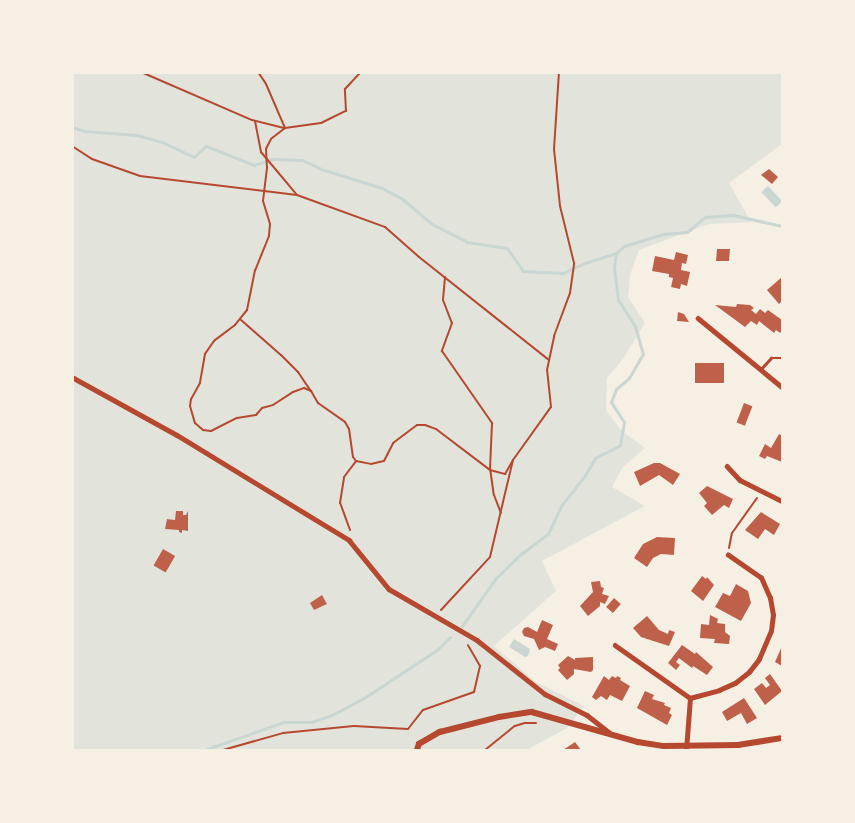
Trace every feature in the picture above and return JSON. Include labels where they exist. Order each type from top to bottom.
[{"type":"street","points":[[698,318],[782,385]]},
{"type":"street","points":[[72,377],[185,440],[349,540],[389,589],[434,617],[478,640],[545,694],[587,715],[610,733]]},
{"type":"street","points":[[727,466],[740,480],[782,501]]},
{"type":"street","points":[[690,698],[719,690],[735,683],[749,672],[759,658],[770,631],[773,615],[770,598],[761,578],[728,555]]},
{"type":"street","points":[[615,645],[690,698]]},
{"type":"street","points":[[686,749],[690,698]]},
{"type":"street","points":[[417,750],[419,744],[440,732],[500,716],[532,712],[638,742],[686,749],[738,745],[782,738]]},
{"type":"lane","points":[[760,369],[771,358],[782,358]]},
{"type":"path","points":[[258,72],[266,84],[285,128]]},
{"type":"path","points":[[142,73],[255,121],[285,128],[321,123],[346,111],[345,89],[362,72]]},
{"type":"path","points":[[240,320],[260,334],[298,372],[318,402],[345,422],[349,429],[353,457],[356,461],[371,464],[384,461],[393,442],[417,425],[424,424],[436,429],[490,470],[505,474],[551,407],[547,370],[554,336],[570,293],[574,264],[560,206],[554,149],[559,72]]},
{"type":"path","points":[[255,121],[261,152],[297,195]]},
{"type":"path","points":[[285,128],[271,139],[265,157],[267,168],[263,191],[264,206],[270,224],[269,236],[249,289],[250,299],[240,320],[214,341],[205,354],[200,384],[191,399],[190,406],[195,423],[202,430],[211,431],[237,418],[256,415],[262,408],[273,405],[293,392],[304,388],[311,391]]},
{"type":"path","points":[[72,146],[92,159],[140,176],[297,195],[385,227],[549,360]]},
{"type":"path","points":[[445,277],[443,300],[452,323],[442,352],[492,423],[490,470],[494,495],[501,513]]},
{"type":"path","points":[[434,617],[490,557],[514,460]]},
{"type":"path","points":[[349,540],[350,527],[340,503],[344,477],[356,461]]},
{"type":"path","points":[[728,555],[732,534],[762,491]]},
{"type":"path","points":[[223,750],[283,733],[354,726],[408,729],[423,710],[474,692],[480,666],[461,632]]},
{"type":"path","points":[[485,750],[514,726],[525,723],[542,724]]},
{"type":"shaded area","points":[[72,73],[782,73],[782,144],[729,183],[751,222],[709,224],[639,250],[630,275],[628,297],[645,323],[623,359],[607,378],[606,410],[621,430],[645,448],[622,468],[612,487],[645,506],[542,561],[556,591],[494,646],[536,682],[584,706],[567,728],[527,750],[73,750]]},
{"type":"shaded area","points":[[768,186],[782,201],[776,207],[761,192]]},
{"type":"shaded area","points":[[514,639],[530,649],[528,656],[525,657],[509,647]]},
{"type":"building","points":[[769,169],[778,177],[772,184],[761,175]]},
{"type":"building","points":[[717,249],[730,249],[729,261],[716,261]]},
{"type":"building","points":[[676,252],[688,255],[686,264],[682,263],[681,270],[690,272],[687,286],[681,284],[680,289],[671,287],[673,278],[669,277],[669,274],[652,271],[655,256],[674,260]]},
{"type":"building","points":[[782,277],[782,301],[779,304],[767,290]]},
{"type":"building","points":[[737,304],[750,305],[754,308],[751,310],[756,314],[760,309],[765,313],[768,310],[782,320],[782,330],[780,333],[776,330],[774,333],[759,321],[757,325],[751,321],[745,327],[715,305],[736,307]]},
{"type":"building","points":[[678,312],[684,314],[689,322],[677,321]]},
{"type":"building","points":[[695,363],[724,363],[724,383],[695,383]]},
{"type":"building","points":[[744,403],[752,406],[745,426],[736,423]]},
{"type":"building","points":[[779,434],[782,436],[782,462],[767,456],[765,459],[759,456],[765,444],[771,448]]},
{"type":"building","points":[[654,463],[660,463],[680,474],[673,485],[659,475],[640,486],[634,472]]},
{"type":"building","points":[[707,486],[733,499],[729,508],[724,505],[712,515],[704,506],[707,503],[699,493]]},
{"type":"building","points":[[176,511],[183,511],[183,515],[186,515],[188,511],[188,531],[182,530],[182,533],[179,530],[165,529],[167,519],[175,520]]},
{"type":"building","points":[[761,512],[780,524],[774,535],[765,529],[758,539],[745,530]]},
{"type":"building","points":[[657,537],[675,538],[674,555],[661,554],[653,558],[647,567],[634,558],[643,544]]},
{"type":"building","points":[[163,549],[175,556],[166,572],[153,565]]},
{"type":"building","points":[[702,576],[706,579],[707,577],[714,585],[703,601],[691,591]]},
{"type":"building","points":[[600,581],[601,587],[604,588],[602,594],[609,596],[605,604],[600,602],[600,606],[588,616],[580,606],[593,592],[591,582]]},
{"type":"building","points":[[736,584],[748,591],[751,603],[741,621],[715,607],[723,593],[730,596]]},
{"type":"building","points":[[322,595],[327,604],[314,610],[310,603]]},
{"type":"building","points":[[614,598],[621,604],[613,613],[606,607]]},
{"type":"building","points":[[710,615],[718,619],[717,623],[725,624],[725,632],[730,636],[729,644],[714,643],[715,639],[700,638],[701,624],[709,625]]},
{"type":"building","points":[[647,616],[659,630],[668,634],[669,630],[675,632],[669,646],[641,637],[633,628]]},
{"type":"building","points":[[542,620],[553,625],[547,639],[558,644],[555,651],[545,647],[539,650],[534,639],[524,636],[522,632],[524,628],[528,627],[537,632]]},
{"type":"building","points":[[682,645],[695,654],[696,652],[713,667],[707,675],[693,666],[692,668],[679,658],[676,662],[680,665],[676,670],[668,663]]},
{"type":"building","points":[[782,646],[782,666],[775,662]]},
{"type":"building","points":[[568,656],[575,660],[575,658],[593,657],[593,670],[591,672],[574,669],[574,674],[567,680],[558,670],[560,668],[558,665]]},
{"type":"building","points":[[770,674],[782,691],[765,705],[754,689],[762,683],[766,688],[770,685],[765,678]]},
{"type":"building","points":[[604,676],[609,680],[612,676],[616,678],[617,676],[630,686],[622,701],[610,695],[607,700],[601,696],[596,700],[592,697]]},
{"type":"building","points":[[645,691],[654,695],[652,699],[665,703],[664,705],[671,708],[669,713],[672,715],[667,725],[637,708]]},
{"type":"building","points":[[744,698],[757,718],[747,724],[741,713],[727,721],[722,712]]},
{"type":"building","points":[[575,742],[581,750],[563,750]]},
{"type":"waterway","points":[[72,127],[84,131],[137,135],[162,142],[194,157],[206,146],[254,165],[272,159],[302,160],[321,169],[382,188],[401,198],[432,224],[467,242],[507,248],[523,271],[563,273],[582,264],[616,253]]},
{"type":"waterway","points":[[462,626],[496,578],[521,554],[548,534],[561,506],[584,477],[595,458],[620,445],[624,422],[611,402],[616,389],[629,378],[643,354],[635,326],[618,300],[614,267],[616,253],[624,246],[663,234],[687,232],[705,217],[733,215],[782,226]]},
{"type":"waterway","points":[[204,750],[284,722],[311,722],[330,716],[364,698],[438,649],[450,637]]}]
